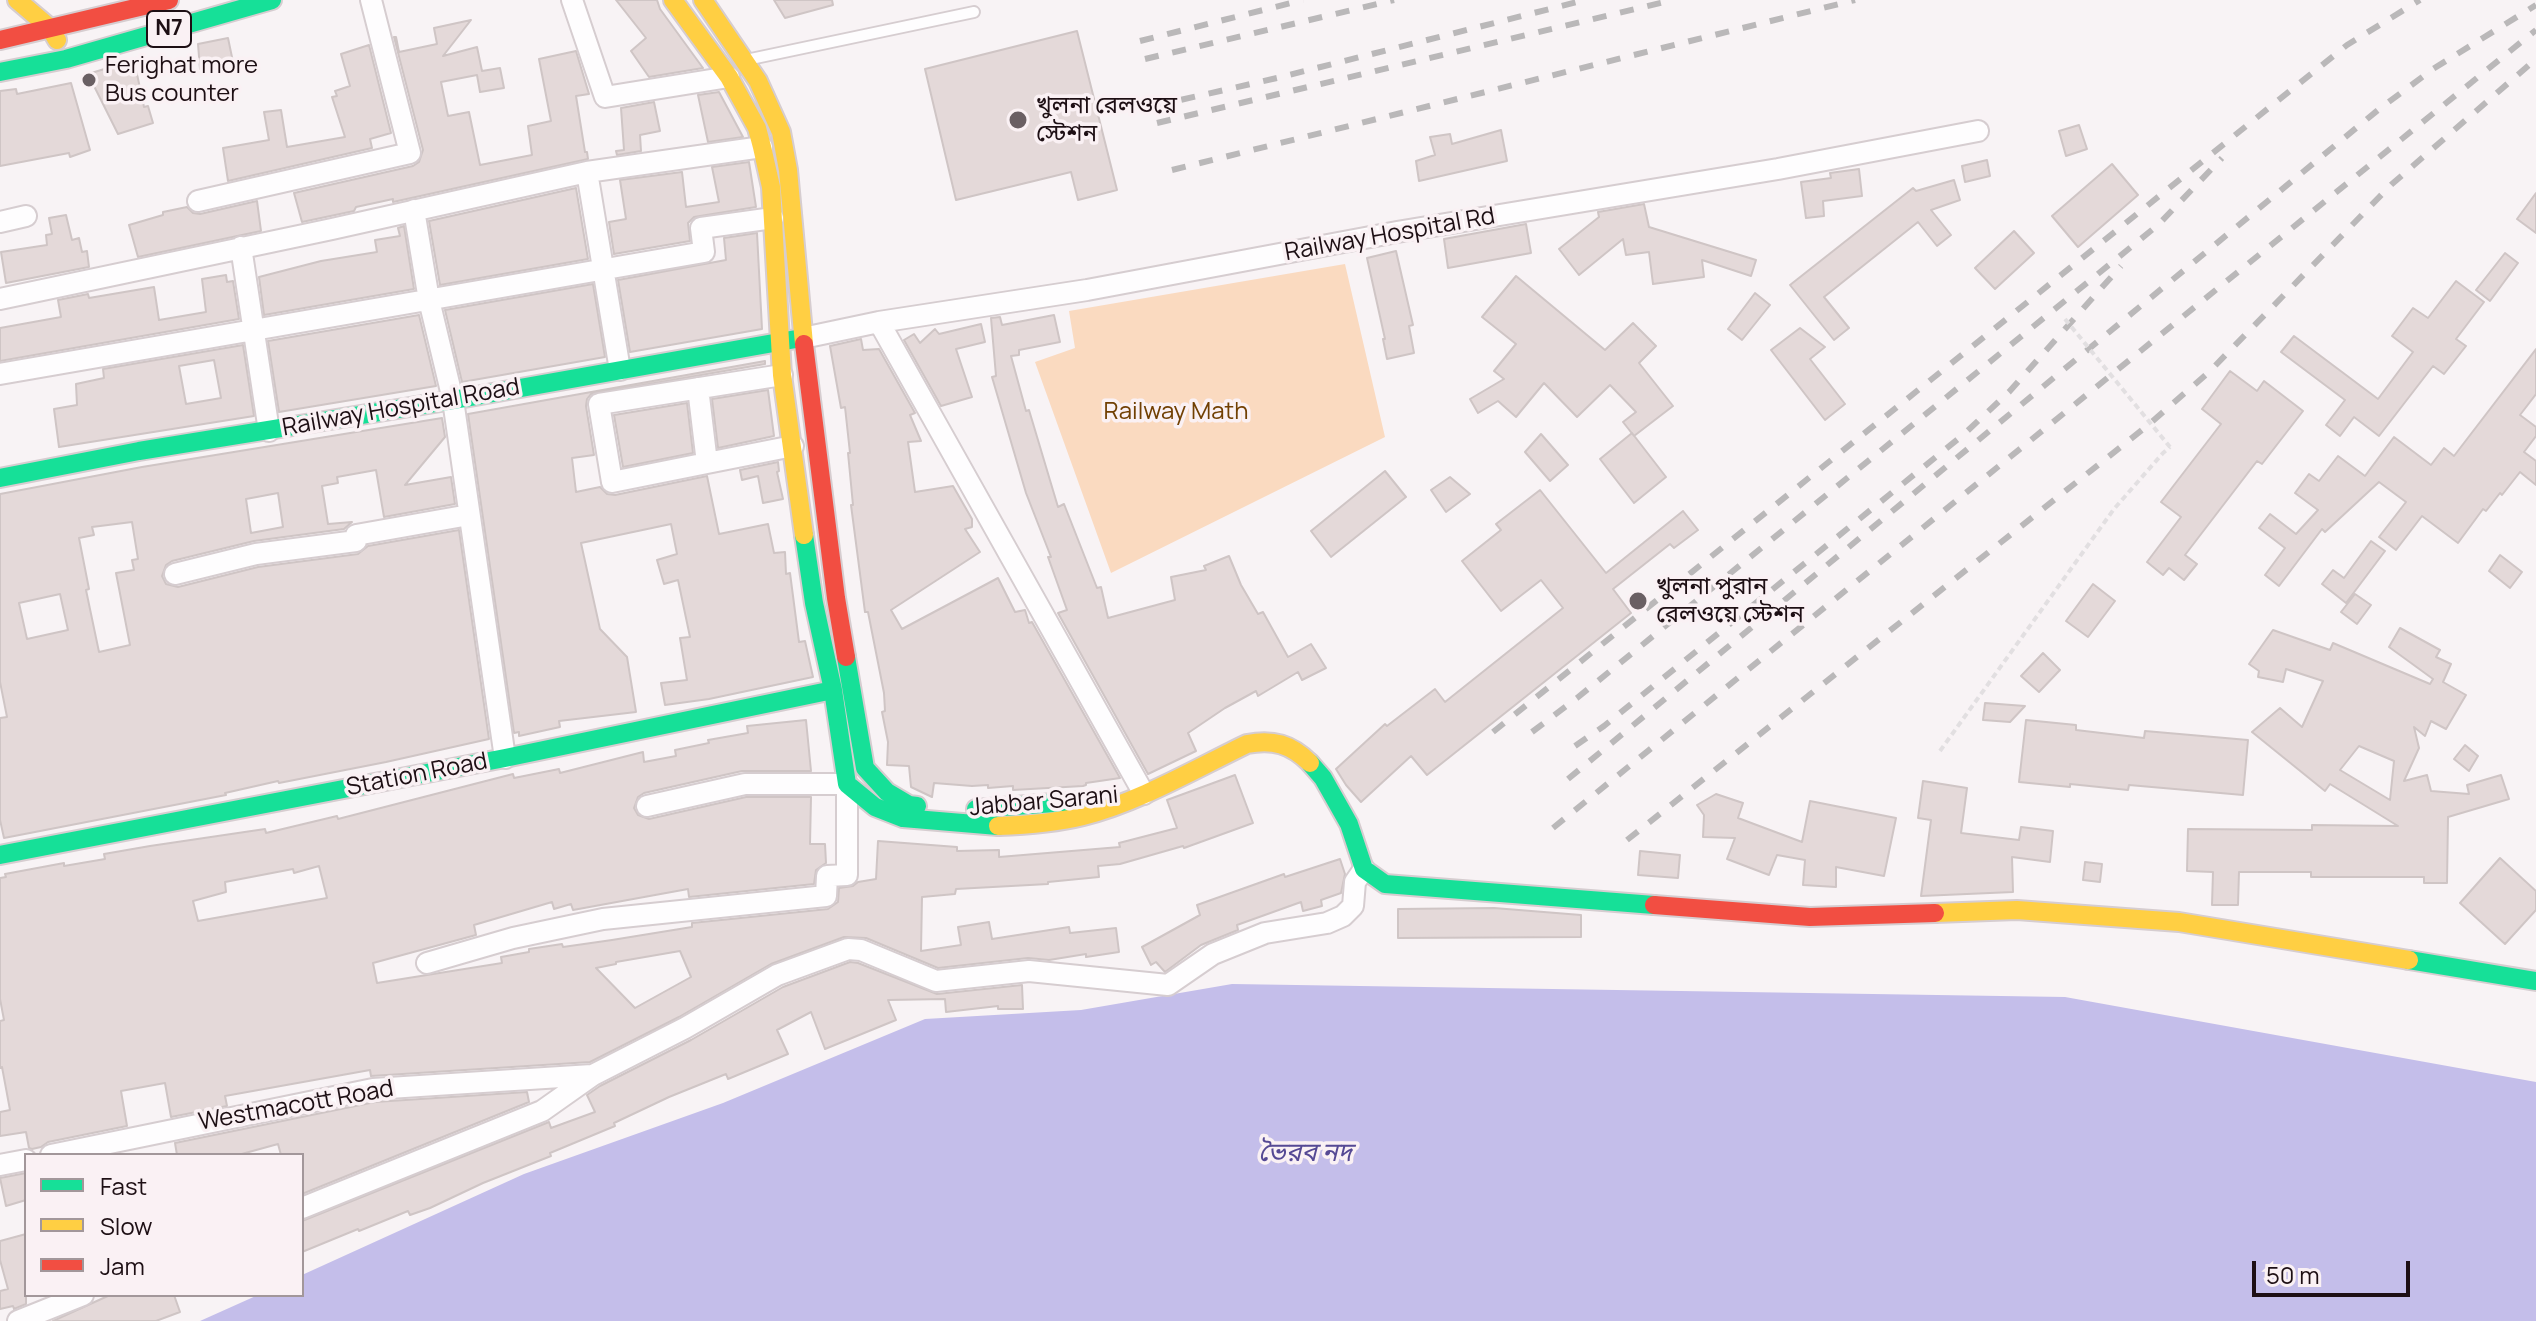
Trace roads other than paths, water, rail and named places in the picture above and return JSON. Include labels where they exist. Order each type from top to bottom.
[{"type":"main road","points":[[0,72],[66,59],[50,28],[17,0]]},
{"type":"main road","name":"N7","points":[[66,59],[272,0]]},
{"type":"main road","points":[[673,0],[729,77],[757,128],[771,187],[782,375],[814,603],[833,690],[847,784]]},
{"type":"main road","name":"Jabbar Sarani","points":[[703,0],[745,61],[781,132],[788,170],[803,338],[836,598],[865,768],[887,792],[909,805],[942,810],[1030,806],[1144,794]]},
{"type":"main road","name":"N7","points":[[50,28],[159,1]]},
{"type":"main road","points":[[0,40],[50,28]]},
{"type":"main road","name":"Railway Hospital Road","points":[[0,478],[139,451],[453,400],[803,338]]},
{"type":"main road","name":"Station Road","points":[[0,855],[505,758],[833,690]]},
{"type":"main road","points":[[1144,794],[1247,744],[1264,741],[1284,744],[1299,752],[1323,778],[1349,824],[1364,869],[1385,884],[1810,917],[2017,910],[2179,922],[2536,981]]},
{"type":"main road","name":"Jabbar Sarani","points":[[847,784],[875,807],[903,818],[983,826],[1031,825],[1085,816],[1144,794]]},
{"type":"street","points":[[198,201],[410,153],[371,0]]},
{"type":"street","points":[[572,0],[605,97],[729,77]]},
{"type":"street","name":"Railway Hospital Rd","points":[[803,338],[879,322],[1087,290],[1397,232],[1778,169],[1978,131]]},
{"type":"street","points":[[0,299],[587,172],[762,147]]},
{"type":"street","points":[[587,172],[620,370]]},
{"type":"street","points":[[414,210],[429,300],[453,400],[505,758]]},
{"type":"street","points":[[0,222],[26,216]]},
{"type":"street","points":[[0,374],[704,252],[701,228],[773,218]]},
{"type":"street","points":[[241,247],[269,431]]},
{"type":"street","points":[[879,322],[1144,794]]},
{"type":"street","points":[[782,375],[599,404],[612,482],[793,446]]},
{"type":"street","points":[[698,388],[707,463]]},
{"type":"street","points":[[175,574],[256,554],[356,541],[356,535],[469,515]]},
{"type":"street","points":[[427,963],[513,938],[603,919],[826,896],[827,876],[847,875],[847,784],[745,784],[647,806]]},
{"type":"street","points":[[304,1207],[542,1111],[593,1075],[685,1028],[777,975],[848,949],[861,950],[936,981],[1029,971],[1168,985],[1213,954],[1265,933],[1327,923],[1343,916],[1353,906],[1355,882],[1364,869]]},
{"type":"street","name":"Westmacott Road","points":[[61,1153],[373,1089],[593,1075]]},
{"type":"street","points":[[0,1165],[24,1160]]},
{"type":"street","points":[[18,1321],[78,1297]]},
{"type":"lane","points":[[745,61],[974,12]]},
{"type":"water","name":"ভৈরব নদ","points":[[1232,984],[2065,997],[2536,1082],[2536,1321],[200,1321],[254,1297],[304,1297],[304,1274],[524,1174],[723,1103],[925,1019],[1081,1010]]},
{"type":"railway","points":[[1140,41],[1303,0]]},
{"type":"railway","points":[[1145,59],[1394,0]]},
{"type":"railway","points":[[1154,106],[1585,0]]},
{"type":"railway","points":[[1157,123],[1673,0]]},
{"type":"railway","points":[[1172,170],[1855,0]]},
{"type":"railway","points":[[1493,732],[2347,45],[2420,0]]},
{"type":"railway","points":[[1568,779],[2378,110],[2433,69],[2536,5]]},
{"type":"railway","points":[[1553,828],[2536,30]]},
{"type":"railway","points":[[1627,840],[2147,426],[2209,372],[2392,184],[2536,59]]},
{"type":"railway","points":[[1532,732],[2158,225],[2222,158]]},
{"type":"railway","points":[[1575,746],[1604,726],[1963,435],[2009,392],[2121,266]]},
{"type":"place","name":"Ferighat more Bus counter","points":[[89,80]]},
{"type":"place","name":"খুলনা রেলওয়ে স্টেশন","points":[[1018,120]]},
{"type":"place","name":"খুলনা পুরান রেলওয়ে স্টেশন","points":[[1638,601]]},
{"type":"park label","name":"Railway Math","points":[[1176,412]]}]
